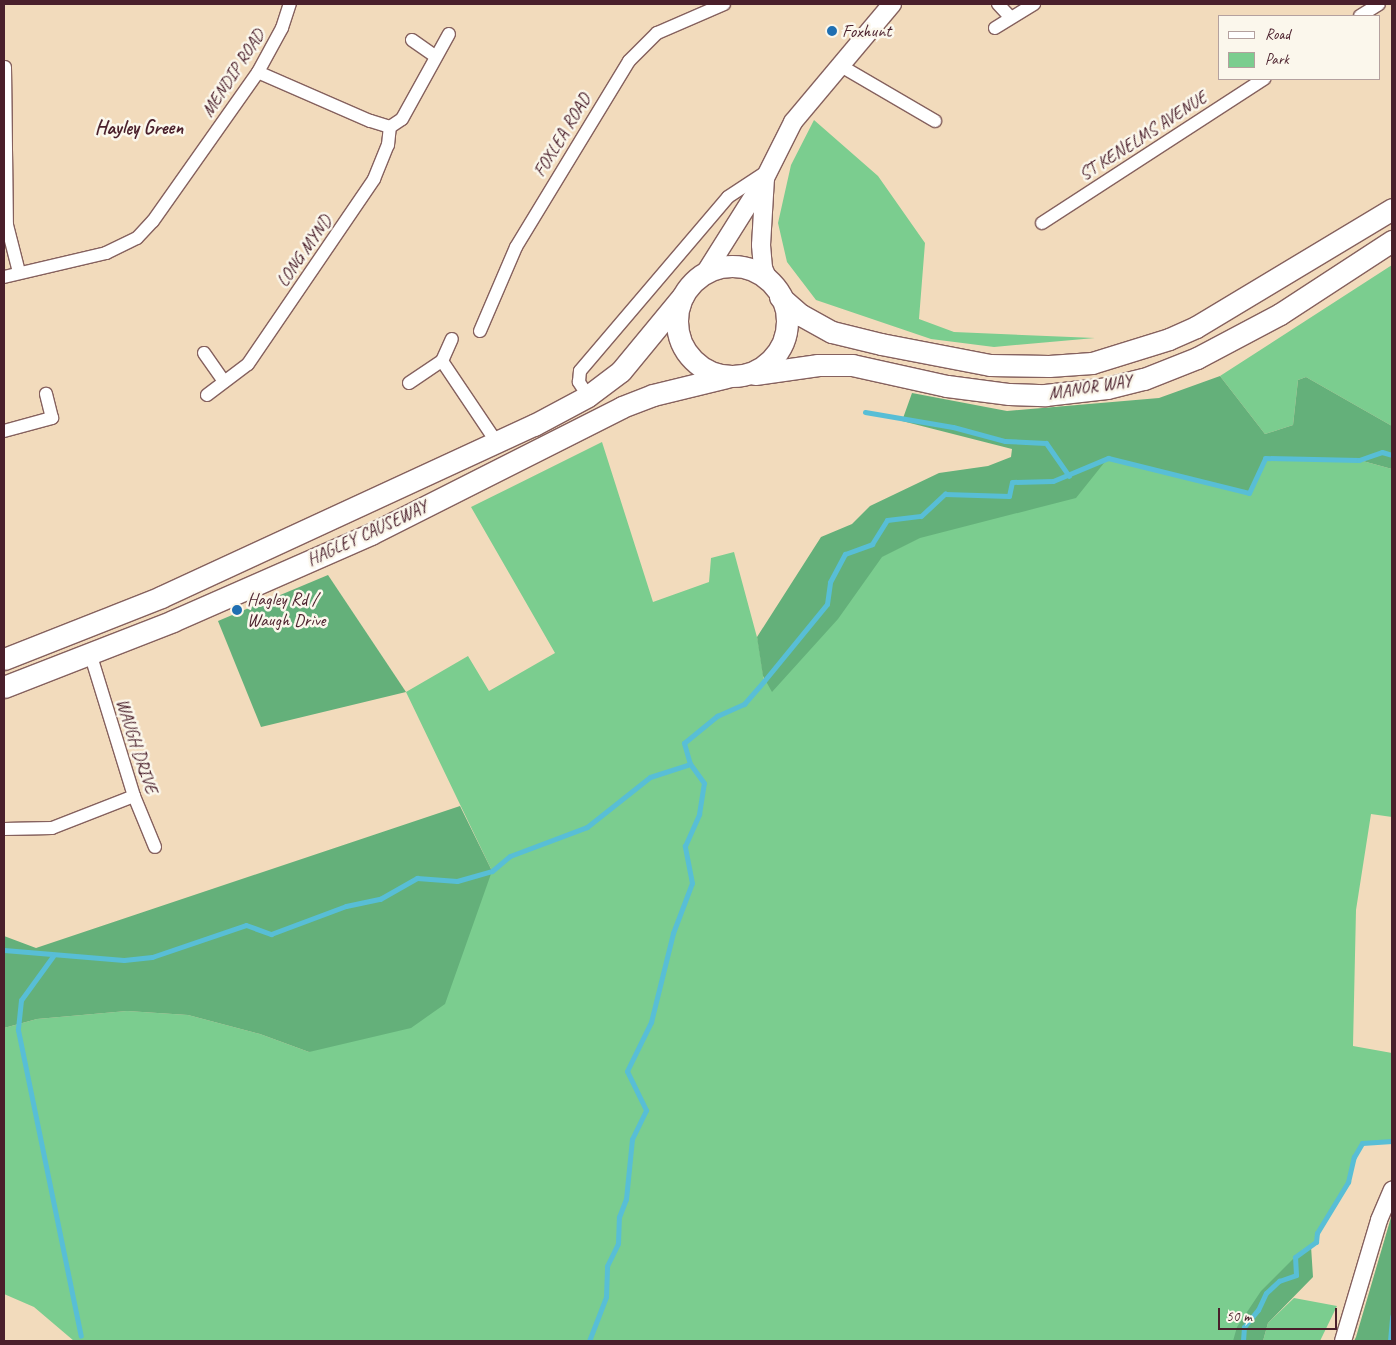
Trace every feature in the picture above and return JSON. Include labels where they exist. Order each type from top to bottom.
[{"type":"highway","name":"MANOR WAY","points":[[774,289],[801,315],[832,332],[881,344],[990,364],[1049,366],[1092,363],[1169,339],[1196,327],[1392,209]]},
{"type":"highway","name":"MANOR WAY","points":[[755,374],[818,365],[852,365],[946,386],[1009,394],[1045,395],[1108,388],[1144,378],[1196,358],[1280,314],[1392,241]]},
{"type":"highway","points":[[731,264],[747,268],[774,289],[787,322],[783,344],[774,358],[755,374],[727,377],[706,369],[686,352],[679,338],[677,316],[682,297],[697,277],[707,270],[731,264]]},
{"type":"highway","name":"HAGLEY CAUSEWAY","points":[[4,659],[161,597],[497,443],[588,396],[621,372],[682,297]]},
{"type":"highway","name":"HAGLEY CAUSEWAY","points":[[4,687],[173,621],[372,534],[622,407],[653,395],[727,377]]},
{"type":"main road","points":[[707,270],[766,175],[793,122],[892,4]]},
{"type":"main road","points":[[766,175],[761,245],[762,268],[774,289]]},
{"type":"street","name":"MENDIP ROAD","points":[[4,277],[18,272],[106,253],[137,238],[152,221],[258,72],[282,28],[290,4]]},
{"type":"street","name":"FOXLEA ROAD","points":[[480,331],[516,247],[629,61],[656,33],[724,4]]},
{"type":"street","points":[[998,4],[1010,17]]},
{"type":"street","points":[[995,28],[1010,17],[1034,4]]},
{"type":"street","points":[[1362,15],[1379,4]]},
{"type":"street","points":[[258,72],[370,121],[390,126],[402,119],[449,34]]},
{"type":"street","points":[[412,40],[436,57]]},
{"type":"street","points":[[841,66],[936,121]]},
{"type":"street","points":[[5,67],[7,224],[18,272]]},
{"type":"street","name":"ST KENELMS AVENUE","points":[[1042,223],[1262,80]]},
{"type":"street","name":"LONG MYND","points":[[207,395],[248,364],[333,241],[374,179],[388,144],[390,126]]},
{"type":"street","points":[[588,396],[579,382],[580,371],[728,197],[766,175]]},
{"type":"street","points":[[409,383],[442,361],[452,339]]},
{"type":"street","points":[[204,353],[224,382]]},
{"type":"street","points":[[442,361],[497,443]]},
{"type":"street","points":[[4,431],[52,418],[46,394]]},
{"type":"street","name":"WAUGH DRIVE","points":[[90,653],[134,796],[155,847]]},
{"type":"street","points":[[4,829],[52,828],[134,796]]},
{"type":"street","points":[[1343,1341],[1379,1220],[1392,1190]]},
{"type":"green space","points":[[814,120],[878,176],[925,243],[919,319],[954,332],[1095,338],[994,347],[931,339],[816,300],[787,262],[778,223],[791,165]]},
{"type":"green space","points":[[1392,265],[1392,426],[1306,377],[1298,380],[1293,425],[1265,434],[1220,376]]},
{"type":"green space","points":[[1220,376],[1265,434],[1293,425],[1298,380],[1306,377],[1392,426],[1392,469],[1359,460],[1268,458],[1249,493],[1108,458],[1076,498],[920,538],[882,557],[838,619],[772,692],[763,676],[757,637],[821,537],[852,524],[870,506],[939,473],[988,466],[1011,457],[1012,449],[902,421],[912,393],[1007,411],[1159,398]]},
{"type":"green space","points":[[602,442],[653,602],[709,582],[711,558],[734,552],[758,641],[764,680],[845,554],[1108,458],[1248,493],[1268,458],[1359,460],[1392,469],[1392,817],[1371,814],[1356,910],[1353,1046],[1392,1053],[1392,1141],[1362,1143],[1354,1157],[1348,1182],[1317,1232],[1316,1242],[1302,1250],[1238,1341],[74,1341],[34,1307],[4,1294],[4,1028],[37,1019],[127,1011],[188,1015],[260,1034],[309,1052],[492,871],[406,692],[468,656],[489,691],[555,653],[471,507]]},
{"type":"green space","points":[[328,575],[406,692],[261,727],[218,621]]},
{"type":"green space","points":[[460,806],[492,871],[445,1004],[411,1028],[309,1052],[260,1034],[188,1015],[127,1011],[37,1019],[4,1028],[4,936],[36,948]]},
{"type":"green space","points":[[1392,1214],[1392,1341],[1354,1341],[1356,1337]]},
{"type":"green space","points":[[1311,1246],[1313,1277],[1268,1323],[1263,1341],[1233,1341],[1237,1327],[1261,1291],[1302,1250]]},
{"type":"green space","points":[[1294,1298],[1337,1306],[1320,1341],[1263,1341],[1268,1323]]},
{"type":"waterway","points":[[865,412],[953,427],[1005,441],[1046,443],[1069,476]]},
{"type":"waterway","points":[[589,1341],[606,1297],[607,1266],[618,1243],[619,1217],[626,1199],[632,1139],[646,1110],[627,1071],[651,1022],[673,933],[692,883],[685,846],[699,814],[704,783],[690,764],[684,743],[717,716],[744,704],[764,681],[827,604],[830,582],[845,554],[872,544],[887,520],[921,516],[945,494],[1009,496],[1012,482],[1053,481],[1108,458],[1249,493],[1265,458],[1359,460],[1382,452],[1392,455]]},
{"type":"waterway","points":[[4,950],[124,960],[152,957],[246,925],[271,934],[346,906],[380,899],[417,878],[457,881],[492,871],[510,856],[587,827],[650,777],[690,764]]},
{"type":"waterway","points":[[53,956],[21,1000],[18,1030],[81,1336]]},
{"type":"waterway","points":[[1243,1341],[1244,1327],[1258,1310],[1266,1293],[1279,1281],[1296,1275],[1295,1257],[1316,1242],[1317,1233],[1348,1182],[1354,1157],[1362,1143],[1392,1141]]},
{"type":"waterway","points":[[1390,1341],[1392,1316]]},
{"type":"place","name":"Foxhunt","points":[[832,31]]},
{"type":"place","name":"Hagley Rd / Waugh Drive","points":[[237,610]]},
{"type":"district","name":"Hayley Green","points":[[139,127]]}]
